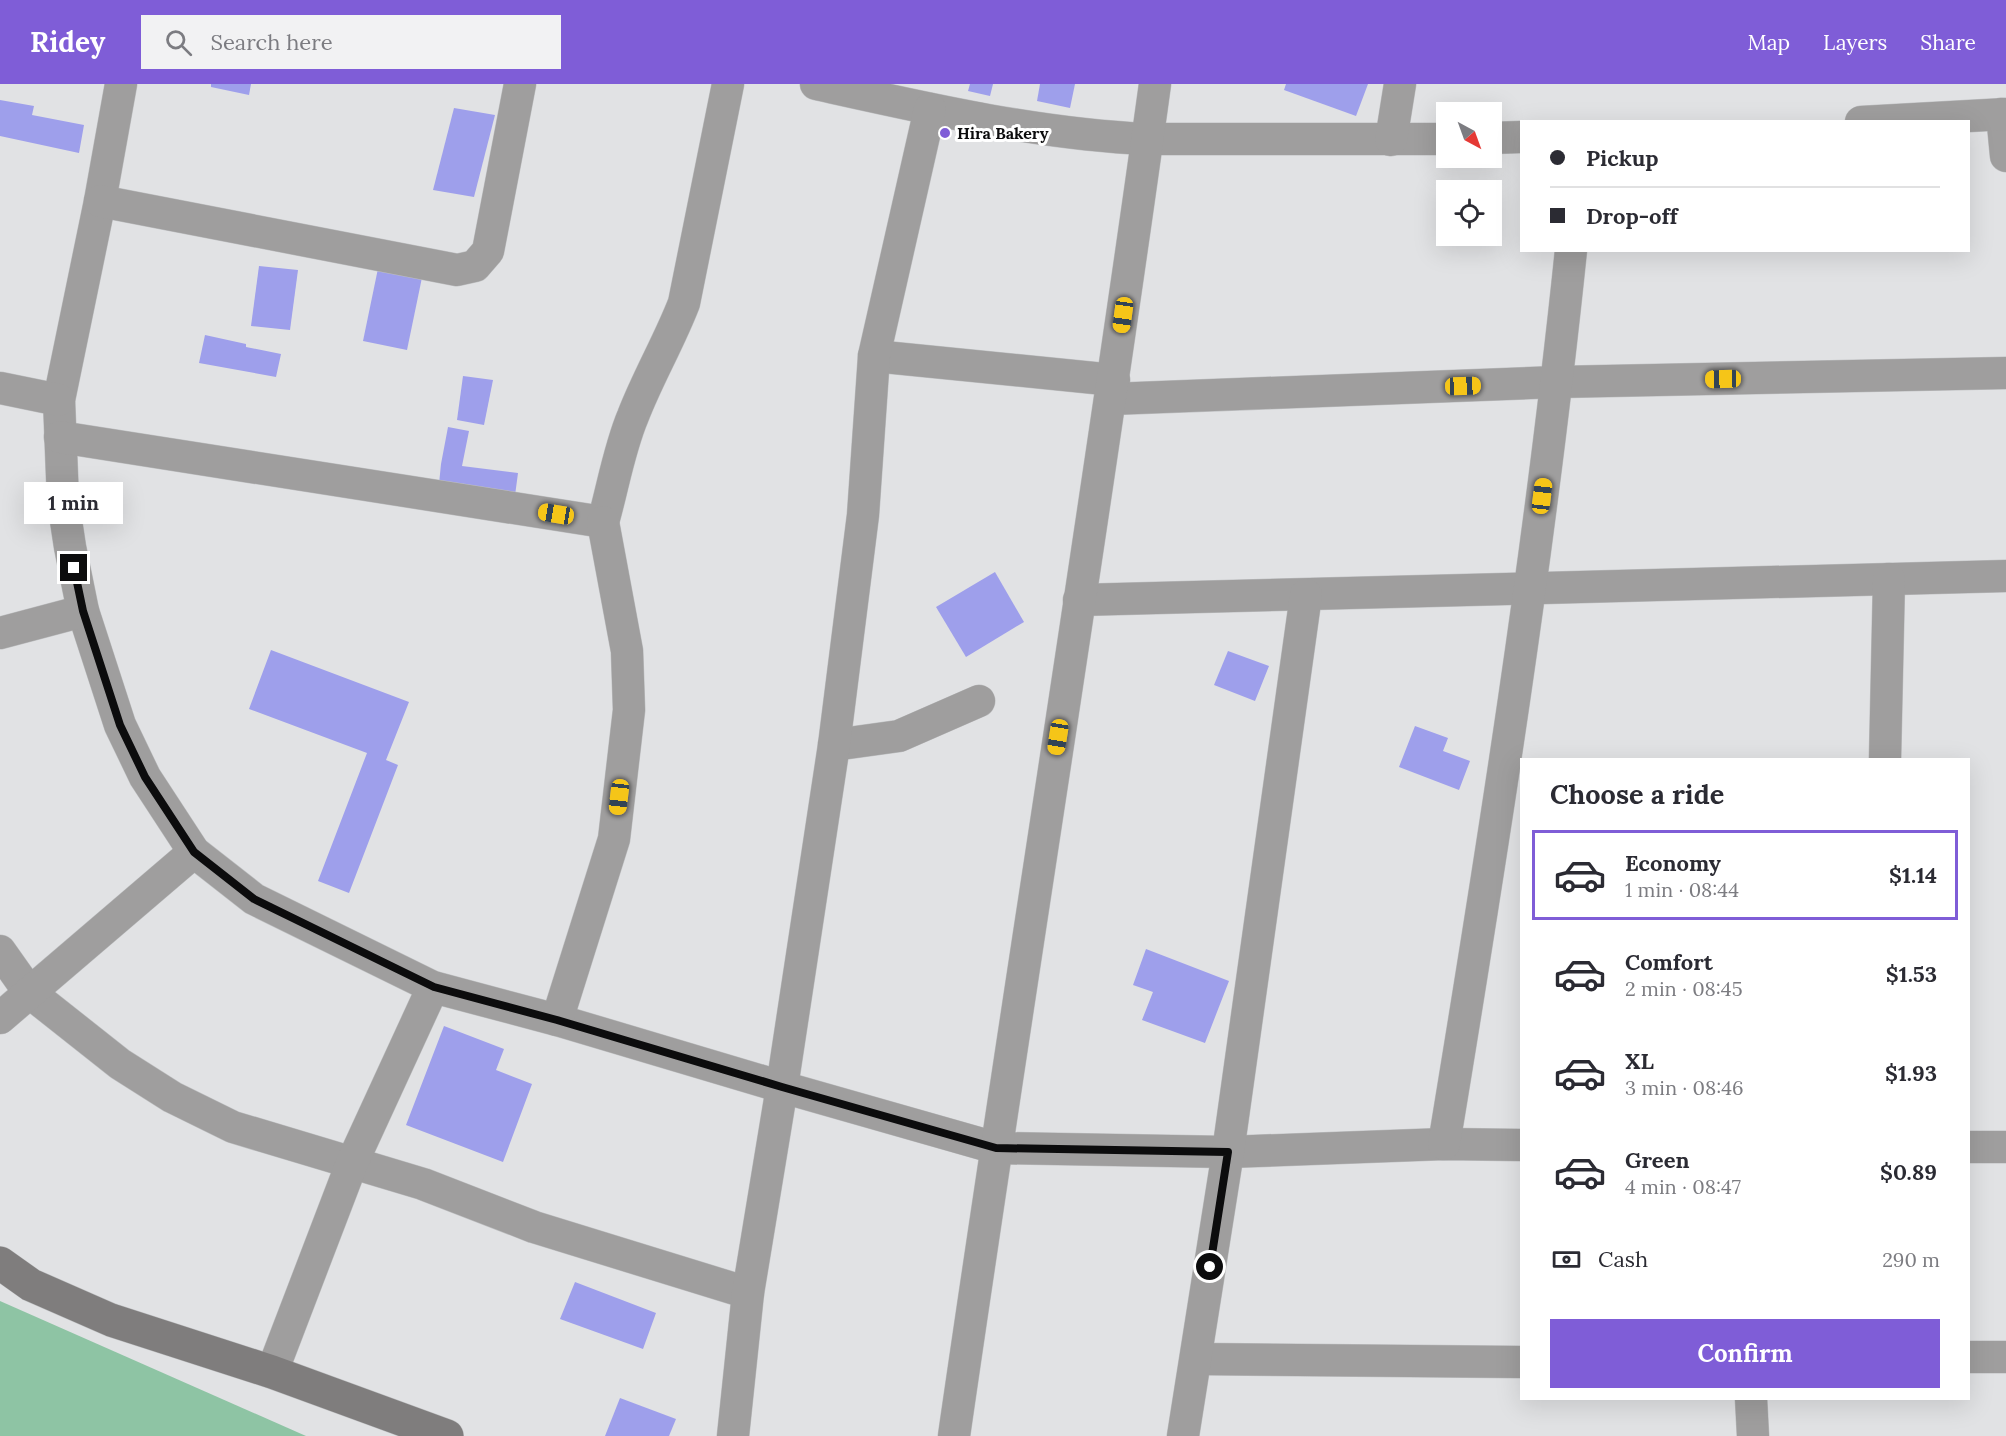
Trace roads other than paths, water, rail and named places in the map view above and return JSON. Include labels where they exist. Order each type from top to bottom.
[{"type":"main road","points":[[0,1263],[30,1285],[111,1320],[272,1372],[447,1436]]},
{"type":"street","points":[[121,84],[100,201],[59,400],[69,547],[83,611],[120,725],[145,777],[194,852],[254,899],[434,987],[557,1020],[996,1148],[1228,1152],[1444,1144],[1520,1145]]},
{"type":"street","points":[[100,201],[457,270],[475,266],[488,251],[520,84]]},
{"type":"street","points":[[557,1020],[614,839],[629,710],[627,651],[603,522],[632,419],[684,303],[728,84]]},
{"type":"street","points":[[816,84],[930,109],[1099,137],[1436,139]]},
{"type":"street","points":[[954,1436],[1079,600],[1113,390],[1155,84]]},
{"type":"street","points":[[1391,140],[1400,84]]},
{"type":"street","points":[[733,1436],[748,1293],[834,746],[863,515],[874,356],[930,109]]},
{"type":"street","points":[[1897,120],[2004,114],[2006,156]]},
{"type":"street","points":[[1502,138],[1520,137]]},
{"type":"street","points":[[1444,1144],[1510,804],[1530,588],[1557,382],[1571,252]]},
{"type":"street","points":[[874,356],[1113,390],[2006,373]]},
{"type":"street","points":[[0,388],[59,400]]},
{"type":"street","points":[[60,436],[603,522]]},
{"type":"street","points":[[1079,600],[2006,576]]},
{"type":"street","points":[[1885,758],[1889,579]]},
{"type":"street","points":[[1183,1436],[1228,1152],[1306,595]]},
{"type":"street","points":[[0,633],[83,611]]},
{"type":"street","points":[[834,746],[899,736],[979,701]]},
{"type":"street","points":[[0,1018],[194,852]]},
{"type":"street","points":[[0,951],[29,992],[120,1064],[172,1097],[233,1127],[423,1184],[534,1227],[748,1293]]},
{"type":"street","points":[[272,1372],[352,1163],[434,987]]},
{"type":"street","points":[[1970,1147],[2006,1147]]},
{"type":"street","points":[[1970,1358],[2006,1357]]},
{"type":"street","points":[[1196,1359],[1520,1362]]},
{"type":"street","points":[[1751,1400],[1753,1436]]},
{"type":"place","name":"Hira Bakery","points":[[945,133]]}]
